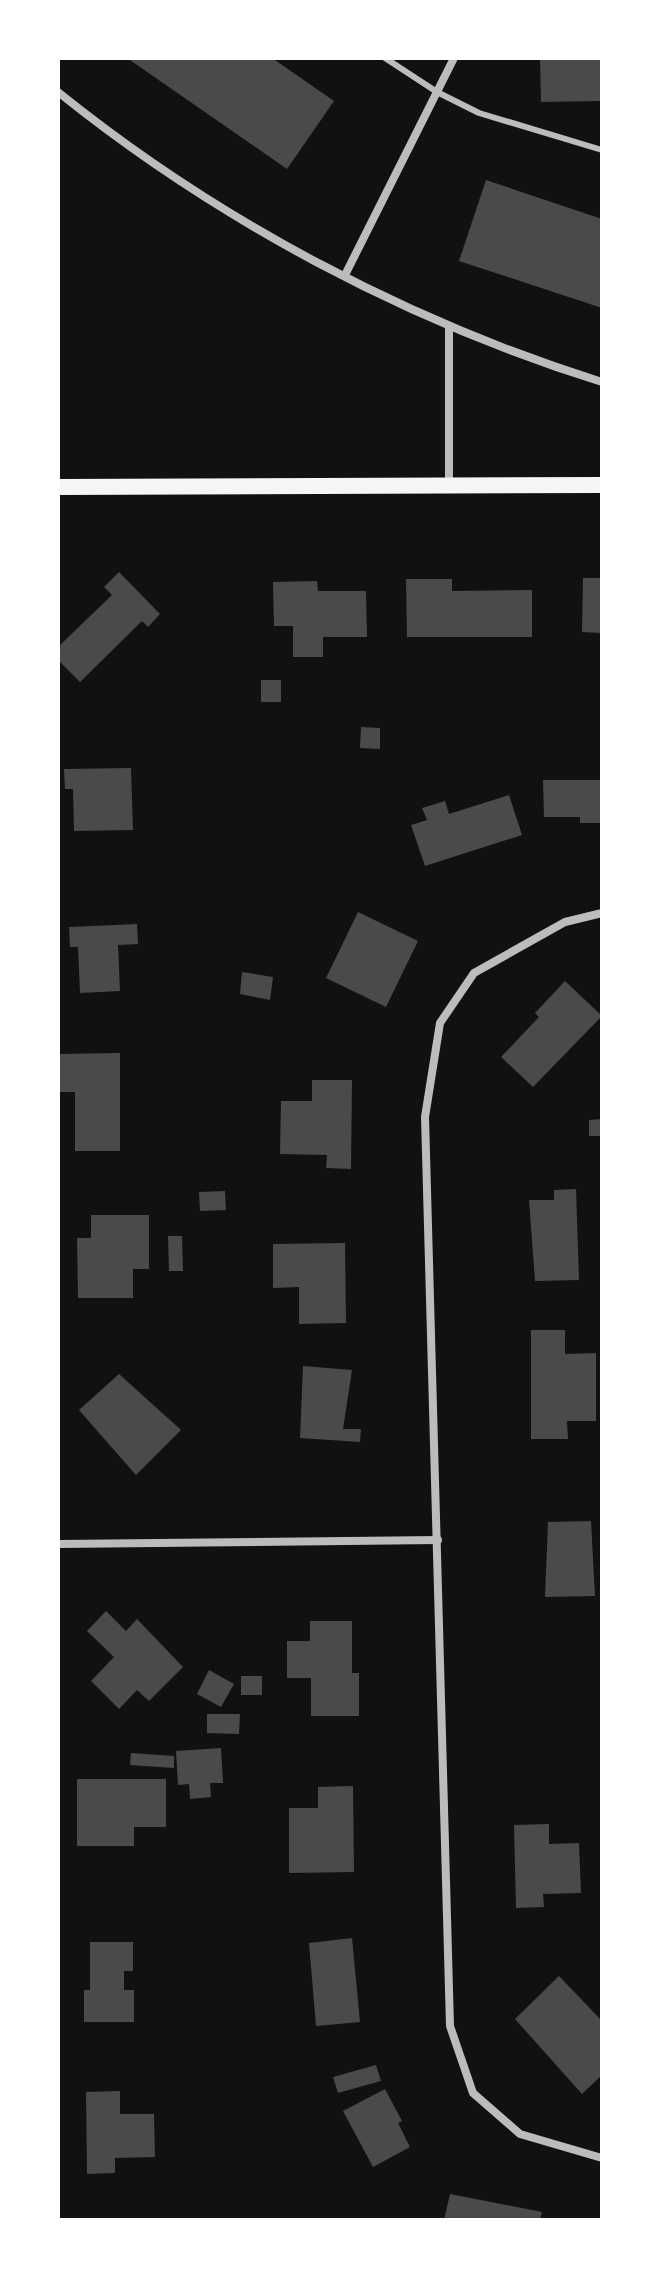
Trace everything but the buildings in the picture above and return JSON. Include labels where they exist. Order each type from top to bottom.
[{"type":"main road","points":[[58,487],[602,485]]},
{"type":"street","points":[[345,275],[454,58]]},
{"type":"street","points":[[58,92],[262,232],[449,326],[602,382]]},
{"type":"street","points":[[449,326],[449,486]]},
{"type":"street","points":[[602,913],[565,922],[474,973],[440,1023],[425,1117],[450,2026],[473,2093],[520,2134],[602,2158]]},
{"type":"street","points":[[58,1544],[438,1540]]},
{"type":"lane","points":[[385,58],[437,92],[479,113],[602,150]]}]
